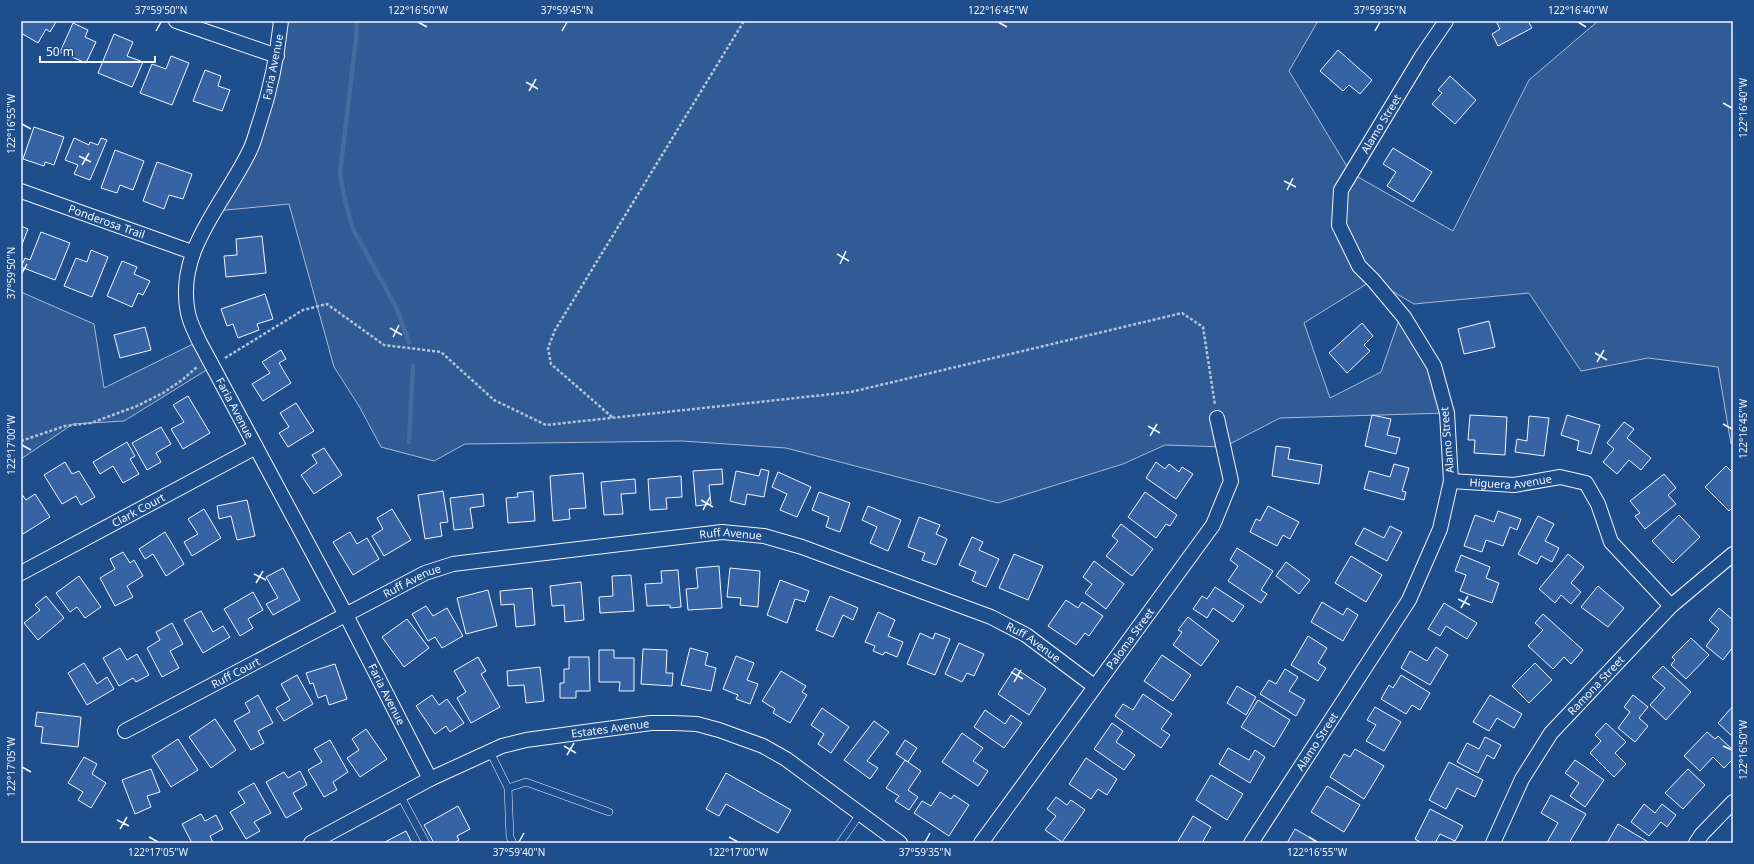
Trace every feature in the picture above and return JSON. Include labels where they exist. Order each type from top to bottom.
[{"type":"street","points":[[176,21],[277,56]]},
{"type":"street","name":"Faria Avenue","points":[[281,21],[277,56],[270,92],[250,149],[227,193],[192,252],[186,280],[188,313],[199,341],[346,616],[430,779]]},
{"type":"street","name":"Alamo Street","points":[[1251,843],[1409,600],[1440,529],[1451,481],[1447,413],[1434,366],[1404,317],[1373,280],[1359,266],[1339,225],[1341,190],[1422,56],[1446,21]]},
{"type":"street","name":"Ponderosa Trail","points":[[21,191],[192,252]]},
{"type":"street","name":"Paloma Street","points":[[981,843],[1213,524],[1231,481],[1217,418]]},
{"type":"street","name":"Clark Court","points":[[21,572],[256,447]]},
{"type":"street","name":"Higuera Avenue","points":[[1451,481],[1514,485],[1560,477],[1586,483],[1598,504],[1611,542],[1671,606]]},
{"type":"street","name":"Ruff Avenue","points":[[346,616],[425,573],[453,564],[722,532],[764,536],[802,547],[991,617],[1026,635],[1094,686]]},
{"type":"street","name":"Ramona Street","points":[[1493,843],[1522,779],[1551,733],[1671,606],[1733,554]]},
{"type":"street","name":"Ruff Court","points":[[126,731],[346,616]]},
{"type":"street","name":"Estates Avenue","points":[[311,843],[430,779],[490,752],[526,740],[652,723],[697,724],[741,737],[786,759],[900,843]]},
{"type":"street","points":[[1696,843],[1702,834],[1733,802]]},
{"type":"lane","points":[[490,752],[508,788],[510,837],[514,843]]},
{"type":"lane","points":[[508,788],[526,782],[609,812]]},
{"type":"lane","points":[[400,795],[426,843]]},
{"type":"lane","points":[[840,843],[860,814]]},
{"type":"path","points":[[612,418],[551,364],[548,348],[555,330],[744,21]]},
{"type":"path","points":[[21,441],[65,426],[91,423],[136,406],[163,393],[211,362],[303,310],[327,304],[384,345],[441,352],[494,400],[546,425],[851,392],[1182,313],[1203,327],[1217,418]]},
{"type":"shaded area","points":[[281,21],[1318,21],[1289,71],[1351,173],[1453,231],[1529,80],[1598,21],[1733,21],[1733,442],[1731,444],[1718,367],[1648,358],[1581,371],[1529,293],[1414,304],[1373,280],[1304,323],[1330,398],[1381,372],[1399,320],[1434,366],[1447,413],[1280,418],[1224,447],[1165,445],[1123,464],[998,503],[786,448],[682,441],[465,444],[434,461],[381,447],[359,406],[334,367],[289,204],[216,211],[250,149]]},
{"type":"shaded area","points":[[21,292],[94,324],[104,388],[199,341],[213,366],[124,421],[73,424],[21,459]]},
{"type":"building","points":[[21,21],[56,22],[50,32],[46,29],[38,43],[21,33]]},
{"type":"building","points":[[1496,21],[1528,21],[1532,28],[1498,46],[1492,34],[1500,29]]},
{"type":"building","points":[[73,23],[88,30],[85,37],[96,42],[86,63],[60,52]]},
{"type":"building","points":[[114,34],[133,42],[127,56],[143,62],[132,87],[98,73]]},
{"type":"building","points":[[1338,50],[1372,80],[1360,94],[1349,85],[1343,91],[1320,71]]},
{"type":"building","points":[[171,56],[189,63],[172,105],[140,93],[152,64],[166,69]]},
{"type":"building","points":[[205,70],[221,76],[218,86],[230,90],[222,111],[193,101]]},
{"type":"building","points":[[1450,76],[1476,100],[1455,124],[1432,104],[1442,93],[1438,90]]},
{"type":"building","points":[[34,127],[64,137],[54,165],[45,162],[44,166],[23,159]]},
{"type":"building","points":[[74,138],[89,145],[90,142],[98,145],[101,138],[107,140],[90,180],[74,174],[78,165],[65,160]]},
{"type":"building","points":[[1393,148],[1432,172],[1413,202],[1387,186],[1396,172],[1383,164]]},
{"type":"building","points":[[115,150],[144,161],[133,190],[120,185],[117,193],[101,188]]},
{"type":"building","points":[[157,162],[192,174],[183,199],[169,195],[164,209],[143,201]]},
{"type":"building","points":[[21,226],[28,229],[21,247]]},
{"type":"building","points":[[41,232],[70,243],[55,280],[21,267],[25,258],[30,260]]},
{"type":"building","points":[[262,236],[266,273],[226,277],[224,256],[237,255],[236,239]]},
{"type":"building","points":[[91,250],[108,257],[92,297],[64,286],[76,258],[87,262]]},
{"type":"building","points":[[122,261],[137,267],[134,274],[150,281],[143,295],[138,293],[132,307],[107,296]]},
{"type":"building","points":[[265,294],[273,319],[257,324],[259,330],[238,338],[233,324],[227,326],[221,309]]},
{"type":"building","points":[[1489,321],[1495,347],[1464,354],[1458,329]]},
{"type":"building","points":[[1362,323],[1373,336],[1364,345],[1370,351],[1347,373],[1329,353]]},
{"type":"building","points":[[145,327],[151,350],[120,358],[114,335]]},
{"type":"building","points":[[281,350],[286,359],[279,363],[291,383],[263,401],[252,384],[270,373],[262,362]]},
{"type":"building","points":[[188,396],[210,433],[183,449],[171,429],[184,422],[173,405]]},
{"type":"building","points":[[296,403],[314,431],[288,447],[279,433],[289,427],[280,413]]},
{"type":"building","points":[[1372,415],[1391,419],[1387,435],[1400,438],[1396,454],[1365,446]]},
{"type":"building","points":[[1470,415],[1507,417],[1505,455],[1474,453],[1475,440],[1468,440]]},
{"type":"building","points":[[1567,415],[1600,425],[1591,454],[1577,450],[1579,441],[1561,435]]},
{"type":"building","points":[[1529,416],[1549,418],[1544,456],[1515,452],[1517,439],[1527,441]]},
{"type":"building","points":[[1624,422],[1634,429],[1627,438],[1651,458],[1641,470],[1629,460],[1617,474],[1603,462],[1614,449],[1607,443]]},
{"type":"building","points":[[161,427],[171,444],[156,453],[161,462],[147,470],[132,443]]},
{"type":"building","points":[[127,442],[135,456],[130,459],[139,474],[123,483],[113,466],[100,474],[93,462]]},
{"type":"building","points":[[1276,446],[1290,448],[1288,459],[1322,465],[1319,484],[1272,476]]},
{"type":"building","points":[[324,448],[342,475],[314,494],[301,475],[317,463],[312,455]]},
{"type":"building","points":[[65,462],[72,474],[79,471],[95,497],[81,505],[76,496],[62,504],[44,475]]},
{"type":"building","points":[[1156,462],[1165,469],[1169,464],[1179,472],[1182,467],[1193,474],[1176,499],[1146,478]]},
{"type":"building","points":[[1394,464],[1409,468],[1402,491],[1406,492],[1404,500],[1364,489],[1369,471],[1390,477]]},
{"type":"building","points":[[1726,466],[1733,473],[1733,507],[1729,511],[1705,487]]},
{"type":"building","points":[[722,469],[723,484],[709,485],[711,504],[696,506],[693,471]]},
{"type":"building","points":[[761,469],[769,471],[764,497],[747,494],[745,505],[730,501],[736,471],[759,476]]},
{"type":"building","points":[[778,472],[811,487],[797,517],[780,510],[787,494],[772,487]]},
{"type":"building","points":[[583,473],[586,508],[569,509],[570,519],[553,521],[550,476]]},
{"type":"building","points":[[1664,474],[1676,488],[1668,495],[1676,504],[1645,529],[1635,516],[1640,513],[1630,501]]},
{"type":"building","points":[[681,476],[682,497],[666,498],[667,509],[650,510],[648,479]]},
{"type":"building","points":[[635,479],[636,493],[621,494],[623,514],[604,515],[601,482]]},
{"type":"building","points":[[443,491],[448,522],[440,523],[442,536],[425,539],[418,495]]},
{"type":"building","points":[[533,491],[535,521],[508,523],[506,498],[518,497],[517,493]]},
{"type":"building","points":[[819,492],[850,503],[840,532],[826,527],[829,517],[812,510]]},
{"type":"building","points":[[1145,492],[1177,515],[1170,526],[1166,524],[1156,538],[1128,517]]},
{"type":"building","points":[[21,493],[26,500],[35,494],[50,517],[23,534],[21,530]]},
{"type":"building","points":[[483,494],[484,506],[470,508],[473,528],[454,530],[450,498]]},
{"type":"building","points":[[247,500],[255,536],[237,540],[231,516],[219,519],[217,506]]},
{"type":"building","points":[[868,506],[901,520],[888,551],[870,543],[877,527],[862,520]]},
{"type":"building","points":[[1268,506],[1299,522],[1290,539],[1283,535],[1277,546],[1250,532],[1256,519],[1260,521]]},
{"type":"building","points":[[204,509],[221,538],[192,556],[184,542],[198,534],[188,519]]},
{"type":"building","points":[[392,509],[411,540],[384,556],[372,536],[383,529],[377,518]]},
{"type":"building","points":[[1498,511],[1521,519],[1517,530],[1510,527],[1503,546],[1486,540],[1482,552],[1464,546],[1475,515],[1494,522]]},
{"type":"building","points":[[1679,515],[1700,537],[1673,563],[1652,541]]},
{"type":"building","points":[[1538,516],[1554,524],[1545,541],[1559,548],[1552,562],[1541,556],[1537,564],[1518,554]]},
{"type":"building","points":[[919,517],[940,525],[936,534],[947,539],[936,565],[922,560],[925,553],[908,547]]},
{"type":"building","points":[[1121,524],[1153,549],[1132,576],[1106,556],[1118,541],[1112,536]]},
{"type":"building","points":[[1390,526],[1402,532],[1387,561],[1355,544],[1364,528],[1384,538]]},
{"type":"building","points":[[165,532],[184,564],[166,576],[153,554],[145,559],[139,549]]},
{"type":"building","points":[[350,532],[357,544],[367,538],[379,559],[353,575],[333,542]]},
{"type":"building","points":[[972,537],[983,542],[979,550],[999,559],[986,587],[972,581],[976,572],[959,565]]},
{"type":"building","points":[[1237,548],[1273,571],[1261,590],[1267,594],[1261,603],[1228,581],[1238,566],[1230,560]]},
{"type":"building","points":[[123,552],[130,563],[134,560],[143,576],[127,586],[133,597],[115,606],[100,578],[115,569],[110,559]]},
{"type":"building","points":[[1014,554],[1043,566],[1028,600],[999,588]]},
{"type":"building","points":[[1568,554],[1584,567],[1571,583],[1581,592],[1571,604],[1561,595],[1555,603],[1539,589]]},
{"type":"building","points":[[1461,555],[1490,567],[1486,578],[1499,583],[1492,603],[1460,591],[1466,575],[1455,571]]},
{"type":"building","points":[[1351,556],[1382,575],[1366,602],[1335,583]]},
{"type":"building","points":[[1094,561],[1124,584],[1106,609],[1085,593],[1092,584],[1083,577]]},
{"type":"building","points":[[1286,562],[1310,580],[1299,594],[1276,576]]},
{"type":"building","points":[[719,566],[722,608],[688,610],[686,589],[698,588],[696,568]]},
{"type":"building","points":[[283,568],[300,600],[273,615],[266,604],[278,598],[266,577]]},
{"type":"building","points":[[730,568],[760,571],[758,607],[740,605],[741,598],[727,597]]},
{"type":"building","points":[[678,570],[681,607],[670,608],[670,605],[647,606],[645,584],[662,583],[661,571]]},
{"type":"building","points":[[631,575],[634,611],[600,613],[599,597],[613,596],[612,576]]},
{"type":"building","points":[[79,576],[101,607],[85,618],[77,607],[70,612],[56,593]]},
{"type":"building","points":[[780,580],[809,591],[805,602],[795,599],[787,623],[767,615]]},
{"type":"building","points":[[581,582],[584,620],[565,622],[564,605],[552,606],[550,586]]},
{"type":"building","points":[[1598,586],[1624,608],[1608,627],[1581,607]]},
{"type":"building","points":[[1215,587],[1244,606],[1233,622],[1213,608],[1207,618],[1193,609],[1202,596],[1207,599]]},
{"type":"building","points":[[532,588],[535,625],[516,627],[514,604],[501,605],[500,591]]},
{"type":"building","points":[[488,590],[497,626],[466,634],[457,598]]},
{"type":"building","points":[[253,592],[263,610],[248,619],[253,628],[240,636],[224,609]]},
{"type":"building","points":[[46,596],[64,618],[38,640],[24,623],[40,610],[35,605]]},
{"type":"building","points":[[830,596],[858,608],[853,620],[843,615],[833,637],[816,630]]},
{"type":"building","points":[[1066,600],[1078,608],[1082,602],[1103,616],[1089,636],[1085,633],[1076,645],[1048,626]]},
{"type":"building","points":[[1322,602],[1343,615],[1347,608],[1358,615],[1343,641],[1311,622]]},
{"type":"building","points":[[1444,603],[1477,623],[1467,639],[1446,626],[1440,636],[1428,629]]},
{"type":"building","points":[[426,606],[433,616],[447,608],[463,636],[442,648],[435,637],[428,641],[412,614]]},
{"type":"building","points":[[1719,608],[1733,620],[1733,647],[1723,660],[1706,646],[1719,629],[1709,620]]},
{"type":"building","points":[[201,611],[213,632],[223,626],[230,637],[203,653],[184,620]]},
{"type":"building","points":[[878,612],[895,620],[888,636],[903,642],[897,657],[885,652],[883,655],[873,651],[875,646],[865,642]]},
{"type":"building","points":[[1543,614],[1583,650],[1571,664],[1564,657],[1553,669],[1528,646],[1543,630],[1535,623]]},
{"type":"building","points":[[1188,617],[1219,641],[1201,666],[1173,645],[1182,632],[1178,630]]},
{"type":"building","points":[[407,619],[429,648],[404,667],[382,637]]},
{"type":"building","points":[[172,623],[183,644],[170,651],[179,668],[162,677],[147,648],[160,640],[156,632]]},
{"type":"building","points":[[920,633],[933,639],[935,633],[950,639],[935,675],[907,664]]},
{"type":"building","points":[[1308,636],[1327,648],[1318,663],[1326,668],[1318,681],[1291,665]]},
{"type":"building","points":[[1691,638],[1709,655],[1686,679],[1671,665],[1675,660],[1672,657]]},
{"type":"building","points":[[959,643],[984,654],[974,676],[967,673],[962,682],[945,674]]},
{"type":"building","points":[[1436,647],[1448,655],[1430,685],[1401,668],[1410,651],[1427,661]]},
{"type":"building","points":[[120,648],[127,660],[137,654],[149,675],[136,682],[133,678],[119,686],[103,658]]},
{"type":"building","points":[[690,648],[708,653],[705,665],[716,668],[711,691],[681,685]]},
{"type":"building","points":[[643,649],[667,650],[666,673],[673,673],[672,686],[641,684]]},
{"type":"building","points":[[599,650],[614,650],[614,658],[634,658],[634,691],[619,691],[620,682],[599,682]]},
{"type":"building","points":[[1162,655],[1191,675],[1173,701],[1144,681]]},
{"type":"building","points":[[736,656],[754,663],[747,680],[758,684],[750,704],[736,699],[738,695],[723,689]]},
{"type":"building","points":[[478,657],[486,671],[481,674],[500,707],[471,723],[457,698],[466,692],[454,671]]},
{"type":"building","points":[[569,657],[589,657],[590,691],[576,691],[576,698],[560,698],[560,683],[564,683],[564,669],[569,669]]},
{"type":"building","points":[[84,663],[97,684],[107,677],[114,689],[87,705],[68,673]]},
{"type":"building","points":[[1535,663],[1552,680],[1529,703],[1512,686]]},
{"type":"building","points":[[335,664],[347,699],[329,705],[326,695],[318,698],[313,683],[310,684],[306,673]]},
{"type":"building","points":[[1663,666],[1691,692],[1666,720],[1650,705],[1665,688],[1652,677]]},
{"type":"building","points":[[540,667],[544,701],[526,703],[524,685],[508,686],[507,671]]},
{"type":"building","points":[[1015,668],[1046,689],[1029,715],[998,694]]},
{"type":"building","points":[[1285,669],[1298,677],[1289,691],[1305,700],[1296,716],[1260,694],[1269,680],[1276,684]]},
{"type":"building","points":[[781,671],[806,686],[802,692],[807,695],[790,723],[773,713],[775,709],[762,701]]},
{"type":"building","points":[[297,675],[313,704],[284,721],[276,708],[290,700],[281,684]]},
{"type":"building","points":[[1401,675],[1430,693],[1420,710],[1412,705],[1406,714],[1381,699],[1389,685],[1393,688]]},
{"type":"building","points":[[1237,686],[1256,697],[1246,715],[1227,703]]},
{"type":"building","points":[[1143,694],[1172,714],[1161,729],[1170,735],[1161,748],[1115,716],[1123,704],[1133,710]]},
{"type":"building","points":[[258,695],[273,723],[258,731],[264,743],[251,750],[234,721],[250,712],[245,703]]},
{"type":"building","points":[[432,695],[439,705],[447,699],[464,723],[450,732],[446,726],[435,734],[416,706]]},
{"type":"building","points":[[1490,695],[1522,714],[1514,728],[1497,718],[1489,731],[1473,722]]},
{"type":"building","points":[[1633,695],[1648,707],[1639,718],[1648,726],[1635,742],[1618,728],[1630,712],[1624,707]]},
{"type":"building","points":[[1258,700],[1290,720],[1274,747],[1241,727]]},
{"type":"building","points":[[1733,706],[1733,737],[1718,723]]},
{"type":"building","points":[[1375,707],[1401,722],[1384,751],[1366,741],[1376,725],[1367,720]]},
{"type":"building","points":[[822,708],[849,727],[831,753],[818,744],[824,734],[811,725]]},
{"type":"building","points":[[985,710],[1005,724],[1011,715],[1022,723],[1004,748],[974,727]]},
{"type":"building","points":[[37,712],[81,717],[78,747],[41,743],[43,727],[35,726]]},
{"type":"building","points":[[215,719],[236,750],[211,768],[189,737]]},
{"type":"building","points":[[874,721],[889,732],[867,761],[878,768],[870,779],[844,760]]},
{"type":"building","points":[[1112,723],[1123,731],[1116,742],[1135,755],[1124,770],[1094,749]]},
{"type":"building","points":[[1606,723],[1626,742],[1615,753],[1626,764],[1614,777],[1590,753],[1601,741],[1595,735]]},
{"type":"building","points":[[366,729],[387,759],[360,777],[347,758],[359,750],[352,739]]},
{"type":"building","points":[[1707,732],[1715,739],[1718,736],[1733,750],[1733,759],[1724,768],[1713,757],[1700,771],[1684,756]]},
{"type":"building","points":[[962,733],[983,748],[973,761],[988,771],[978,786],[942,762]]},
{"type":"building","points":[[1485,737],[1501,745],[1494,759],[1487,755],[1478,773],[1457,762],[1467,743],[1479,749]]},
{"type":"building","points":[[178,739],[198,770],[171,787],[152,756]]},
{"type":"building","points":[[330,740],[348,772],[333,782],[337,790],[324,797],[308,770],[322,762],[314,749]]},
{"type":"building","points":[[905,740],[917,748],[908,762],[896,754]]},
{"type":"building","points":[[1228,748],[1249,760],[1255,750],[1265,757],[1250,783],[1219,764]]},
{"type":"building","points":[[1355,749],[1384,766],[1364,799],[1330,777],[1344,754],[1350,757]]},
{"type":"building","points":[[84,757],[97,764],[92,774],[106,783],[91,808],[78,800],[83,792],[68,783]]},
{"type":"building","points":[[1086,758],[1117,779],[1107,795],[1098,789],[1091,799],[1069,784]]},
{"type":"building","points":[[905,760],[921,771],[908,790],[918,797],[909,810],[895,801],[899,796],[886,788]]},
{"type":"building","points":[[1575,760],[1604,780],[1585,807],[1570,796],[1579,783],[1565,773]]},
{"type":"building","points":[[1449,762],[1483,780],[1475,797],[1457,788],[1446,809],[1429,800]]},
{"type":"building","points":[[151,769],[160,792],[147,796],[151,807],[135,814],[122,780]]},
{"type":"building","points":[[1688,769],[1705,785],[1683,809],[1665,793]]},
{"type":"building","points":[[300,771],[307,785],[293,793],[302,809],[286,818],[266,782],[284,772],[288,778]]},
{"type":"building","points":[[726,773],[791,810],[778,833],[726,804],[719,816],[706,809]]},
{"type":"building","points":[[1211,775],[1243,794],[1227,820],[1196,800]]},
{"type":"building","points":[[254,783],[271,813],[254,822],[260,831],[246,839],[230,812],[245,803],[238,792]]},
{"type":"building","points":[[1327,786],[1360,805],[1344,832],[1311,812]]},
{"type":"building","points":[[940,792],[951,799],[954,795],[969,805],[949,836],[914,813],[922,801],[931,806]]},
{"type":"building","points":[[1551,795],[1586,814],[1569,843],[1547,842],[1558,823],[1541,813]]},
{"type":"building","points":[[1056,797],[1067,805],[1071,800],[1085,810],[1062,842],[1045,830],[1056,816],[1047,809]]},
{"type":"building","points":[[1644,804],[1655,813],[1662,804],[1676,815],[1667,827],[1661,822],[1649,836],[1631,822]]},
{"type":"building","points":[[458,806],[470,829],[457,836],[459,840],[454,843],[434,843],[424,825]]},
{"type":"building","points":[[1430,809],[1463,826],[1455,841],[1440,834],[1435,843],[1422,843],[1415,839]]},
{"type":"building","points":[[201,814],[205,821],[216,815],[223,829],[210,836],[213,843],[192,843],[182,824]]},
{"type":"building","points":[[1193,816],[1211,827],[1202,843],[1177,843]]},
{"type":"building","points":[[1618,824],[1650,843],[1607,843]]},
{"type":"building","points":[[1295,829],[1319,843],[1287,843]]},
{"type":"building","points":[[406,831],[412,843],[383,843]]},
{"type":"waterway","points":[[357,21],[340,173],[345,201],[353,229],[396,307],[409,342]]},
{"type":"waterway","points":[[409,442],[413,366]]}]
